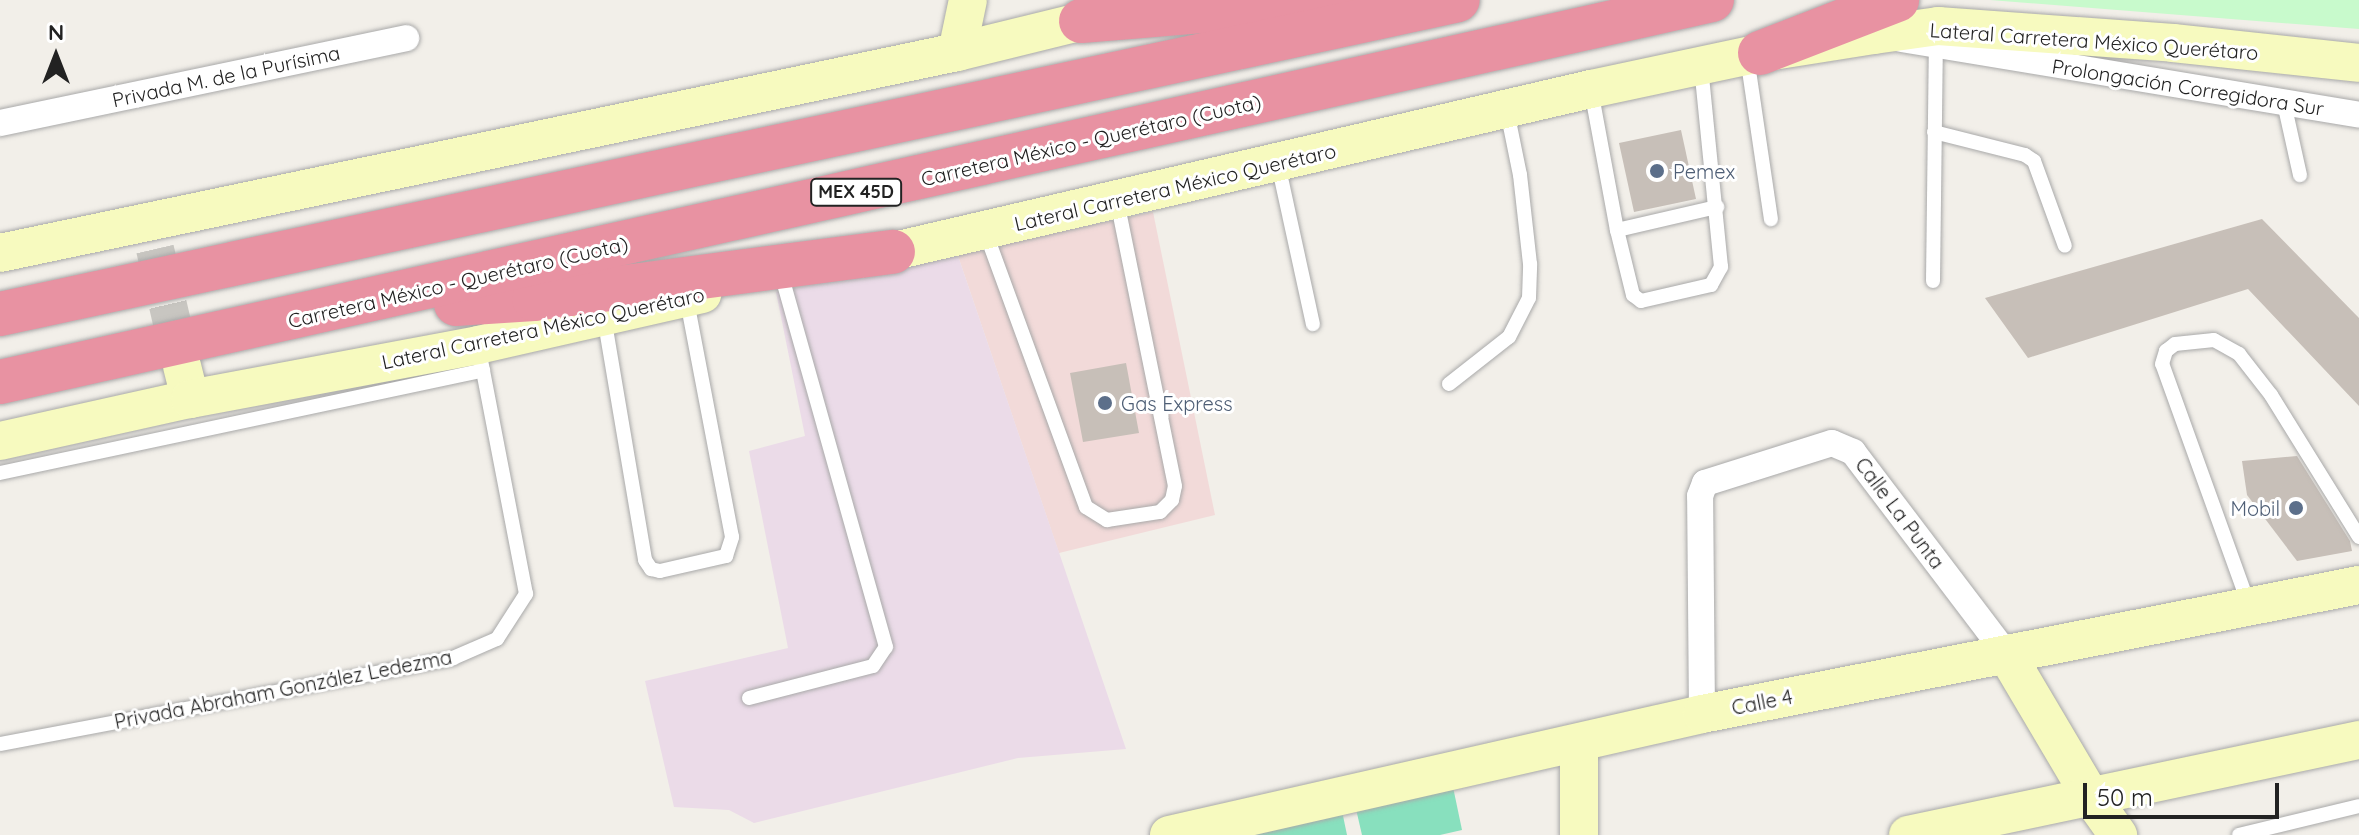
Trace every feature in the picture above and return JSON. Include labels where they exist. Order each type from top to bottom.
[{"type":"highway","points":[[1055,17],[1335,0]]},
{"type":"highway","points":[[0,314],[1458,0]]},
{"type":"highway","name":"Carretera México - Querétaro (Cuota)","points":[[0,382],[1712,0]]},
{"type":"highway","points":[[1753,54],[1886,17]]},
{"type":"highway","points":[[318,313],[534,299],[893,252]]},
{"type":"main road","points":[[957,52],[968,0]]},
{"type":"main road","points":[[0,253],[151,236],[957,52],[1055,17],[1172,0]]},
{"type":"main road","name":"Lateral Carretera México Querétaro","points":[[1886,17],[1938,26],[2173,43],[2359,63]]},
{"type":"main road","name":"Lateral Carretera México Querétaro","points":[[0,441],[186,382],[379,378],[480,357],[604,317],[1753,54]]},
{"type":"main road","name":"Calle 4","points":[[1169,835],[1579,745],[1702,714],[2359,585]]},
{"type":"main road","points":[[2007,655],[2091,797],[2118,835]]},
{"type":"main road","points":[[1908,835],[2359,740]]},
{"type":"main road","points":[[1579,745],[1579,835]]},
{"type":"street","name":"Prolongación Corregidora Sur","points":[[1886,17],[1936,45],[2359,115]]},
{"type":"street","name":"Privada M. de la Purísima","points":[[0,123],[406,38]]},
{"type":"street","name":"Calle La Punta","points":[[1702,714],[1700,496],[1705,483],[1832,443],[1853,452],[2007,655]]},
{"type":"lane","points":[[1933,281],[1936,45]]},
{"type":"lane","points":[[1753,54],[1771,219]]},
{"type":"lane","points":[[1591,89],[1617,230],[1633,295],[1641,301],[1711,285],[1721,267],[1701,66]]},
{"type":"lane","points":[[2284,103],[2300,175]]},
{"type":"lane","points":[[1449,384],[1509,337],[1529,298],[1530,264],[1520,175],[1507,111]]},
{"type":"lane","points":[[1934,132],[2025,155],[2034,161],[2065,246]]},
{"type":"lane","points":[[1278,163],[1313,324]]},
{"type":"lane","points":[[985,230],[1086,507],[1107,520],[1160,512],[1172,500],[1175,486],[1117,200]]},
{"type":"lane","points":[[1617,230],[1717,207]]},
{"type":"lane","points":[[749,698],[873,666],[886,647],[782,276]]},
{"type":"lane","points":[[604,317],[645,560],[651,569],[660,571],[726,556],[732,537],[687,298]]},
{"type":"lane","points":[[2250,606],[2162,364],[2166,351],[2175,344],[2214,340],[2239,354],[2271,395],[2359,537]]},
{"type":"lane","name":"Privada Abraham González Ledezma","points":[[0,744],[453,658],[497,639],[526,594],[480,357]]},
{"type":"lane","points":[[0,473],[379,378]]},
{"type":"lane","points":[[2239,835],[2359,806]]},
{"type":"shaded area","points":[[1153,212],[1215,515],[1059,553],[957,253]]},
{"type":"shaded area","points":[[957,253],[1126,749],[1018,758],[754,823],[729,810],[674,807],[645,681],[788,648],[749,451],[805,436],[776,292]]},
{"type":"green space","points":[[1990,0],[2359,0],[2359,29]]},
{"type":"green space","points":[[1453,787],[1462,830],[1440,835],[1362,835],[1356,809]]},
{"type":"green space","points":[[1342,811],[1347,835],[1256,835],[1255,831]]},
{"type":"building","name":"Pemex","points":[[1681,130],[1696,199],[1634,212],[1619,143]]},
{"type":"building","points":[[2262,219],[2359,318],[2359,406],[2248,289],[2028,358],[1985,298]]},
{"type":"building","name":"Gas Express","points":[[1126,363],[1139,433],[1083,442],[1070,373]]},
{"type":"building","name":"Mobil","points":[[2297,456],[2350,541],[2352,551],[2297,561],[2247,495],[2242,461]]},
{"type":"tunnel","points":[[155,249],[182,366]]},
{"type":"place","name":"Pemex","points":[[1657,171]]},
{"type":"place","name":"Gas Express","points":[[1105,403]]},
{"type":"place","name":"Mobil","points":[[2296,508]]}]
